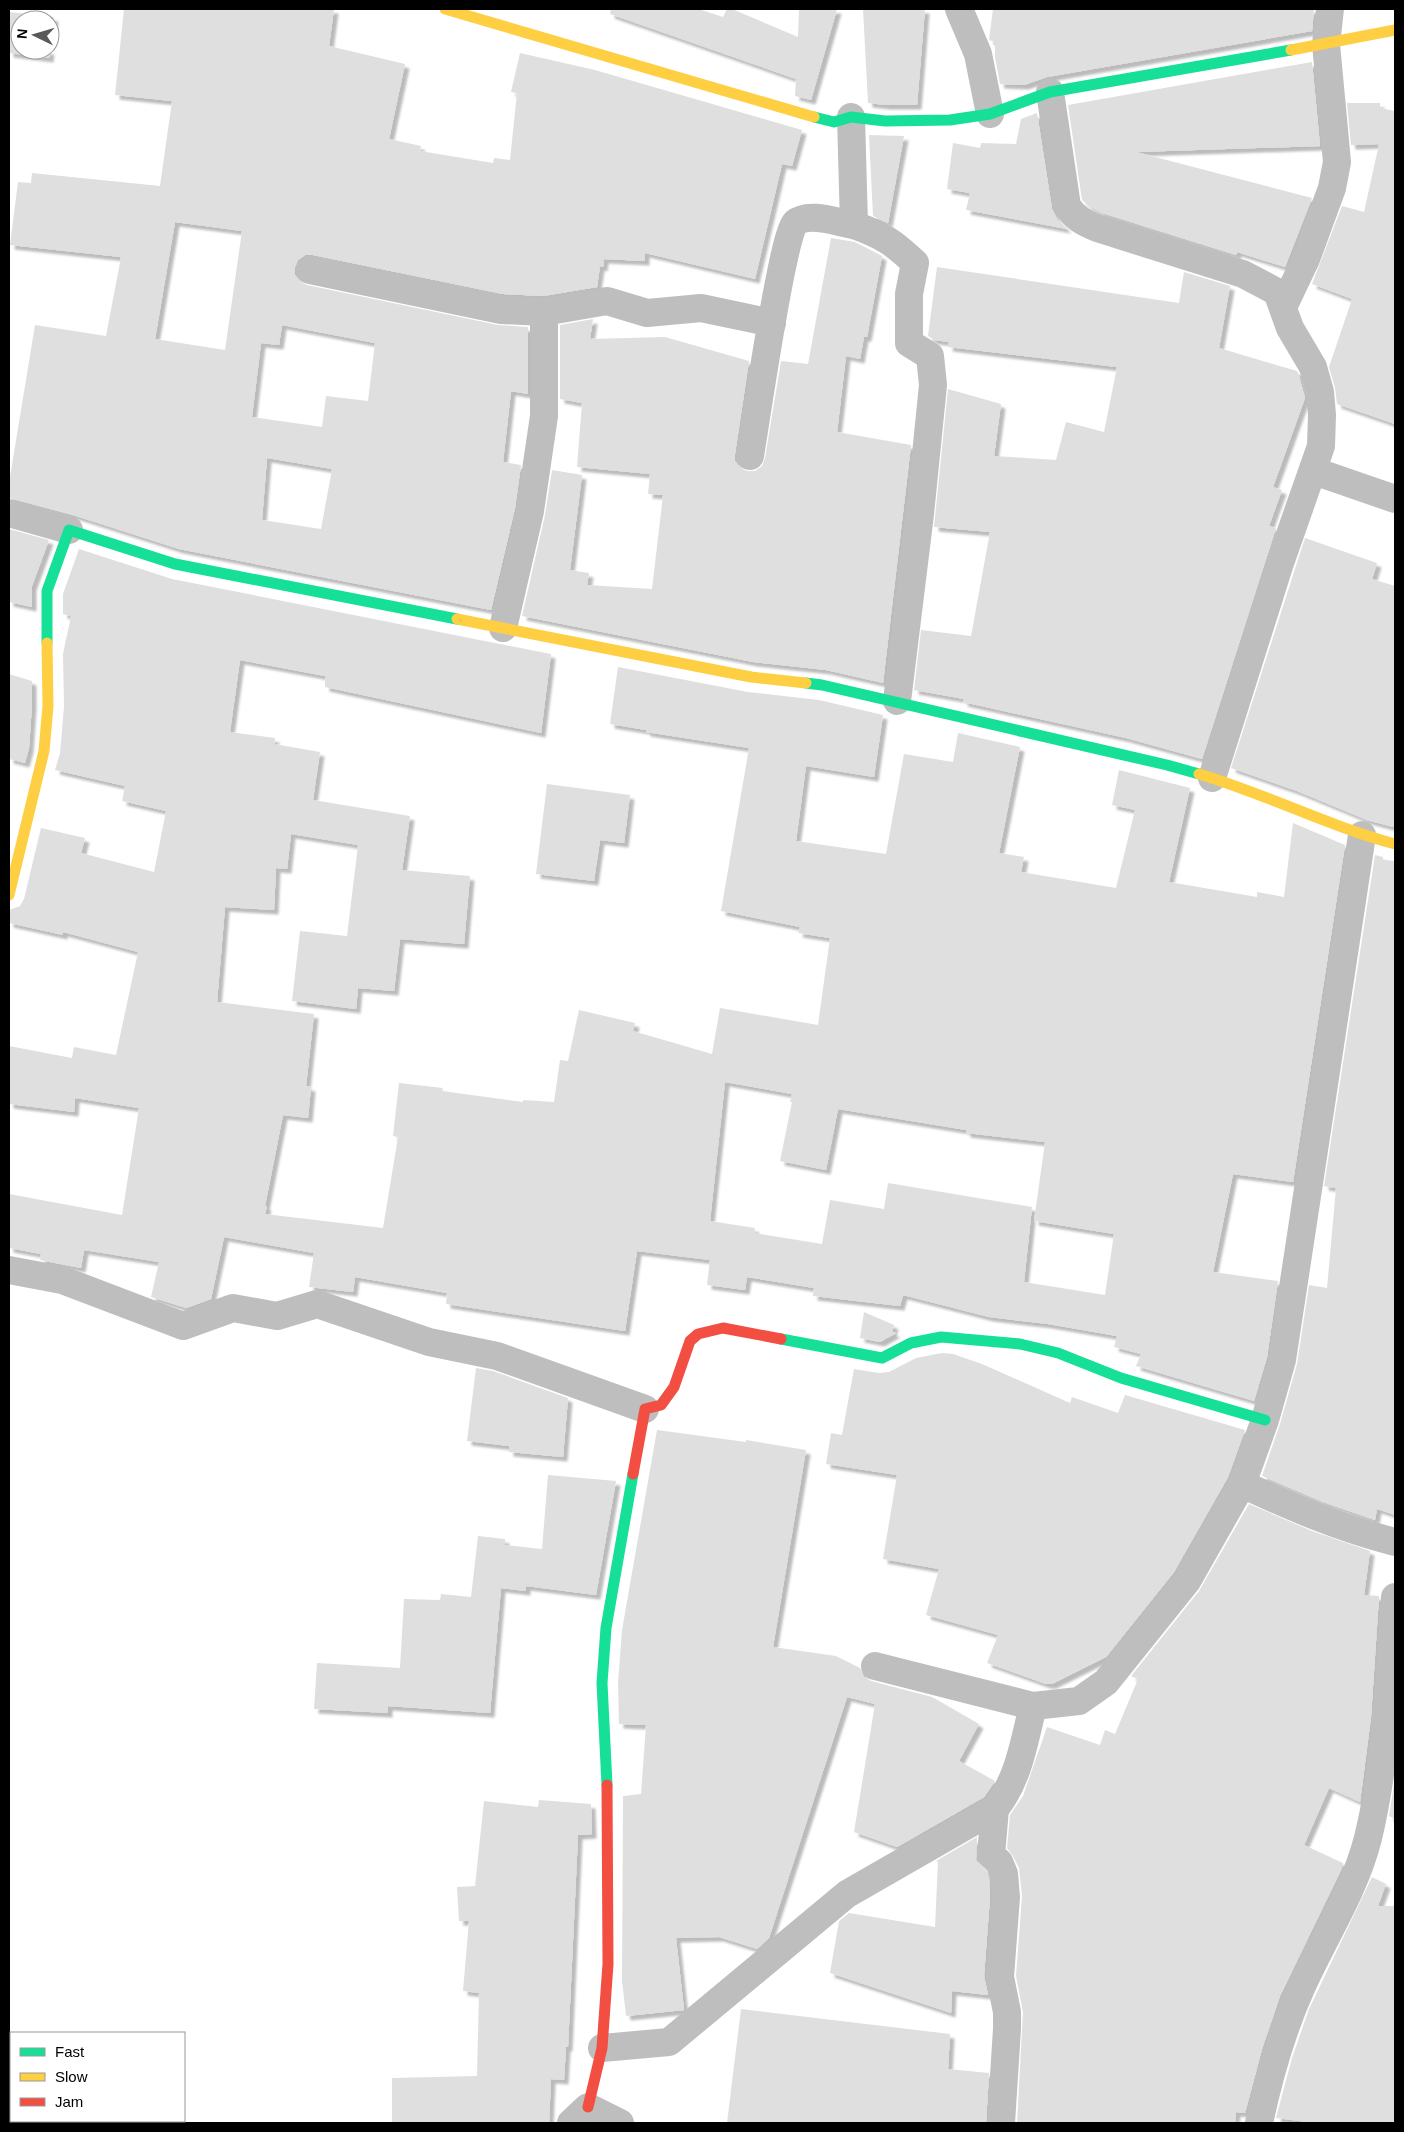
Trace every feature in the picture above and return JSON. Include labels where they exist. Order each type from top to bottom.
[{"type":"street","points":[[445,9],[486,14],[790,111],[834,122],[851,117],[885,121],[950,120],[990,114],[1050,92],[1326,44],[1395,30]]},
{"type":"street","points":[[959,9],[978,54],[990,114]]},
{"type":"street","points":[[1050,92],[1067,206],[1078,220],[1096,228],[1243,274],[1277,292],[1286,301],[1306,259],[1332,188],[1337,162],[1326,44],[1330,9]]},
{"type":"street","points":[[851,117],[854,225]]},
{"type":"street","points":[[750,456],[787,239],[794,224],[811,218],[854,225],[878,233],[896,245],[915,263],[909,294],[909,343],[930,356],[933,385],[920,514],[897,701]]},
{"type":"street","points":[[310,270],[501,310],[544,312],[608,301],[648,313],[701,308],[772,323]]},
{"type":"street","points":[[1212,778],[1279,566],[1314,471],[1321,446],[1322,415],[1320,392],[1313,367],[1290,328],[1277,292]]},
{"type":"street","points":[[503,628],[530,511],[544,416],[544,312]]},
{"type":"street","points":[[1314,471],[1395,499]]},
{"type":"street","points":[[9,513],[175,564],[751,677],[822,685],[1157,763],[1212,778],[1297,808],[1362,835],[1395,844]]},
{"type":"street","points":[[9,895],[44,751],[48,706],[47,591],[69,530]]},
{"type":"street","points":[[875,1666],[1033,1706],[1079,1701],[1106,1682],[1187,1582],[1242,1484],[1265,1420],[1282,1360],[1362,835]]},
{"type":"street","points":[[9,1270],[62,1280],[183,1326],[233,1308],[277,1316],[316,1304],[429,1342],[497,1356],[645,1410],[660,1404],[674,1387],[690,1341],[698,1334],[724,1328],[882,1358],[912,1344],[941,1337],[1020,1344],[1058,1353],[1121,1378],[1265,1420]]},
{"type":"street","points":[[620,2123],[580,2115],[602,2048],[608,1964],[607,1792],[602,1683],[605,1646],[619,1546],[645,1410]]},
{"type":"street","points":[[1242,1484],[1311,1516],[1364,1534],[1395,1542]]},
{"type":"street","points":[[1258,2123],[1270,2071],[1301,1987],[1356,1874],[1368,1838],[1381,1770],[1395,1597]]},
{"type":"street","points":[[602,2048],[669,2042],[847,1894],[995,1809],[1003,1799],[1016,1773],[1033,1706]]},
{"type":"street","points":[[995,1809],[991,1855],[998,1862],[1004,1874],[1006,1897],[1000,1977],[1007,2029],[1001,2123]]},
{"type":"building","points":[[124,9],[334,9],[329,46],[405,64],[389,139],[421,146],[420,151],[493,163],[494,158],[510,160],[517,93],[511,92],[520,53],[595,70],[802,130],[792,166],[782,164],[755,279],[645,253],[645,261],[604,259],[603,267],[600,266],[597,287],[543,296],[503,294],[313,255],[305,255],[298,260],[295,267],[295,275],[300,282],[307,285],[498,325],[528,327],[528,394],[511,391],[503,462],[521,465],[515,508],[491,610],[179,549],[73,515],[9,498],[9,483],[35,325],[106,336],[121,257],[10,245],[18,182],[31,183],[32,173],[160,186],[172,101],[115,95]],"holes":[[[175,222],[242,231],[225,350],[155,339]],[[282,325],[375,343],[368,401],[326,396],[322,427],[252,417],[261,343],[279,345]],[[267,458],[332,469],[321,529],[262,520]]]},
{"type":"building","points":[[611,9],[698,9],[723,17],[727,9],[732,9],[798,37],[799,9],[837,9],[811,100],[795,96],[796,79],[610,14]]},
{"type":"building","points":[[863,9],[925,9],[917,105],[868,103]]},
{"type":"building","points":[[993,9],[1314,9],[1312,31],[1047,77],[1024,85],[1000,84],[995,57],[995,42],[989,40]]},
{"type":"building","points":[[9,12],[10,53],[9,53]]},
{"type":"building","points":[[1312,62],[1320,146],[1136,152],[1312,198],[1285,267],[1237,252],[1236,255],[1102,213],[1082,200],[1068,105]]},
{"type":"building","points":[[1347,103],[1380,103],[1380,108],[1395,111],[1395,424],[1337,404],[1329,367],[1352,299],[1312,284],[1342,206],[1364,212],[1379,144],[1351,145]]},
{"type":"building","points":[[1037,113],[1052,209],[1057,219],[1067,229],[966,210],[970,193],[947,189],[953,143],[980,148],[981,143],[1016,144],[1021,119]]},
{"type":"building","points":[[869,135],[904,136],[888,223],[873,216]]},
{"type":"building","points":[[831,238],[855,242],[882,256],[867,337],[864,337],[860,359],[846,356],[837,432],[911,445],[883,683],[826,670],[753,662],[522,616],[545,515],[552,470],[582,475],[570,570],[589,573],[587,585],[652,589],[663,495],[648,494],[650,474],[577,467],[582,403],[560,399],[560,325],[593,319],[590,339],[665,337],[749,361],[735,461],[740,468],[747,471],[755,471],[762,466],[765,458],[781,361],[808,364]]},
{"type":"building","points":[[937,267],[1179,303],[1184,272],[1230,286],[1219,348],[1297,371],[1305,398],[1273,487],[1282,490],[1269,526],[1276,528],[1202,759],[1126,738],[963,702],[964,699],[914,690],[921,630],[971,636],[990,532],[934,527],[948,389],[1001,404],[994,456],[1056,460],[1066,422],[1104,432],[1117,367],[948,347],[949,342],[934,340],[928,336]]},
{"type":"building","points":[[9,529],[49,540],[32,586],[32,607],[9,602]]},
{"type":"building","points":[[1305,538],[1377,563],[1372,579],[1395,586],[1395,819],[1393,827],[1367,820],[1297,791],[1231,768]]},
{"type":"building","points":[[79,549],[172,579],[551,654],[541,733],[325,687],[325,676],[240,660],[230,732],[275,738],[274,744],[320,752],[313,800],[410,816],[402,870],[470,876],[464,944],[400,939],[394,991],[358,988],[356,1009],[292,1001],[300,931],[347,936],[358,845],[291,834],[287,869],[276,868],[274,910],[225,907],[217,1002],[314,1014],[306,1086],[311,1087],[308,1118],[283,1115],[265,1214],[383,1228],[398,1137],[393,1136],[399,1083],[443,1088],[442,1091],[523,1102],[523,1100],[554,1102],[560,1060],[568,1061],[579,1010],[635,1023],[633,1031],[712,1054],[720,1008],[818,1025],[830,938],[798,933],[800,927],[721,911],[749,748],[646,732],[646,730],[610,724],[618,667],[748,692],[819,700],[883,715],[874,777],[806,766],[796,841],[886,854],[904,754],[953,762],[958,733],[1020,747],[999,853],[1024,857],[1021,872],[1116,888],[1135,810],[1112,805],[1119,770],[1190,788],[1169,882],[1257,897],[1257,892],[1284,897],[1293,823],[1345,845],[1293,1182],[1233,1174],[1213,1272],[1278,1281],[1267,1357],[1254,1401],[1136,1366],[1141,1354],[1114,1347],[1117,1336],[1048,1324],[989,1317],[903,1295],[900,1306],[813,1296],[814,1288],[747,1277],[745,1290],[707,1285],[710,1260],[637,1251],[625,1331],[446,1304],[447,1293],[355,1277],[353,1292],[309,1287],[314,1253],[224,1237],[211,1299],[186,1308],[151,1297],[159,1262],[84,1250],[81,1268],[40,1260],[41,1254],[9,1248],[9,1194],[122,1215],[139,1108],[75,1098],[74,1112],[9,1104],[9,1046],[72,1058],[74,1047],[116,1055],[138,952],[63,932],[63,935],[9,923],[9,910],[20,906],[24,899],[41,828],[85,838],[81,853],[154,872],[166,811],[122,801],[125,786],[55,770],[60,753],[64,707],[63,654],[71,616],[63,614],[63,594]],"holes":[[[725,1082],[792,1094],[780,1161],[826,1170],[838,1109],[966,1130],[966,1133],[1045,1142],[1034,1221],[1114,1234],[1105,1295],[1024,1282],[1032,1207],[888,1183],[884,1209],[830,1200],[822,1244],[754,1233],[755,1228],[710,1221]]]},
{"type":"building","points":[[9,674],[32,681],[29,748],[25,763],[9,759]]},
{"type":"building","points":[[547,784],[630,795],[624,843],[600,840],[594,881],[536,874]]},
{"type":"building","points":[[1375,855],[1383,857],[1383,860],[1395,861],[1395,1515],[1377,1509],[1375,1520],[1323,1502],[1262,1476],[1280,1424],[1297,1364],[1309,1285],[1327,1288],[1336,1188],[1324,1186]]},
{"type":"building","points":[[864,1312],[894,1325],[892,1332],[896,1333],[880,1342],[860,1338]]},
{"type":"building","points":[[942,1353],[953,1354],[982,1364],[1070,1403],[1072,1397],[1118,1413],[1125,1395],[1245,1430],[1228,1477],[1174,1572],[1106,1657],[1052,1684],[1046,1684],[987,1663],[998,1635],[926,1615],[939,1569],[883,1559],[897,1475],[826,1464],[831,1433],[842,1435],[854,1369],[879,1373],[889,1372],[916,1358]]},
{"type":"building","points":[[476,1368],[493,1371],[568,1398],[563,1457],[509,1452],[509,1446],[467,1441]]},
{"type":"building","points":[[657,1430],[746,1442],[746,1440],[806,1450],[773,1647],[836,1656],[860,1668],[864,1677],[871,1681],[932,1697],[979,1724],[959,1761],[995,1781],[984,1797],[897,1847],[854,1832],[875,1704],[847,1697],[769,1938],[757,1949],[719,1937],[676,1938],[684,2010],[626,2016],[622,1981],[623,1796],[641,1794],[646,1725],[619,1724],[618,1683],[622,1630]]},
{"type":"building","points":[[548,1475],[616,1481],[596,1595],[526,1586],[526,1591],[501,1588],[490,1713],[388,1706],[388,1713],[314,1709],[317,1663],[400,1668],[404,1599],[440,1600],[441,1594],[471,1597],[478,1536],[505,1539],[505,1545],[542,1549]]},
{"type":"building","points":[[1249,1504],[1312,1531],[1370,1551],[1364,1595],[1379,1596],[1371,1717],[1360,1802],[1329,1788],[1304,1845],[1343,1863],[1341,1870],[1280,1996],[1262,2049],[1245,2113],[1236,2112],[1235,2123],[1017,2123],[1023,2012],[1016,1976],[1022,1896],[1019,1868],[1007,1848],[1010,1815],[1023,1796],[1047,1727],[1100,1745],[1105,1730],[1115,1734],[1138,1679],[1131,1676],[1199,1591]]},
{"type":"building","points":[[1395,1778],[1395,1819],[1389,1816]]},
{"type":"building","points":[[539,1800],[591,1804],[592,1834],[578,1835],[568,2047],[566,2047],[564,2080],[551,2079],[549,2123],[392,2123],[392,2078],[477,2076],[479,1993],[463,1991],[469,1921],[459,1921],[457,1887],[475,1886],[484,1801],[538,1807]]},
{"type":"building","points":[[977,1837],[976,1860],[986,1871],[989,1878],[990,1897],[984,1976],[988,1995],[952,1991],[951,2013],[830,1973],[839,1921],[849,1913],[935,1927],[938,1862],[936,1861]]},
{"type":"building","points":[[1372,1877],[1386,1884],[1378,1906],[1395,1906],[1395,2123],[1316,2123],[1276,2118],[1292,2058],[1309,2009]]},
{"type":"building","points":[[741,2009],[950,2034],[948,2069],[989,2073],[986,2123],[727,2123]]},
{"type":"traffic: fast","points":[[814,117],[834,122],[851,117],[885,121],[950,120],[990,114],[1050,92],[1291,50]]},
{"type":"traffic: fast","points":[[47,643],[47,591],[69,530],[175,564],[457,619]]},
{"type":"traffic: fast","points":[[806,683],[822,685],[1199,774]]},
{"type":"traffic: fast","points":[[781,1339],[882,1358],[911,1343],[941,1337],[1020,1344],[1058,1353],[1121,1378],[1265,1420]]},
{"type":"traffic: fast","points":[[607,1785],[602,1683],[606,1628],[633,1474]]},
{"type":"traffic: slow","points":[[445,9],[814,117]]},
{"type":"traffic: slow","points":[[1291,50],[1395,30]]},
{"type":"traffic: slow","points":[[457,619],[751,677],[806,683]]},
{"type":"traffic: slow","points":[[9,895],[44,751],[48,706],[47,643]]},
{"type":"traffic: slow","points":[[1199,774],[1370,837],[1395,844]]},
{"type":"traffic: jam","points":[[633,1474],[645,1409],[661,1405],[674,1387],[690,1341],[698,1334],[723,1328],[781,1339]]},
{"type":"traffic: jam","points":[[588,2107],[602,2048],[608,1964],[607,1785]]}]
